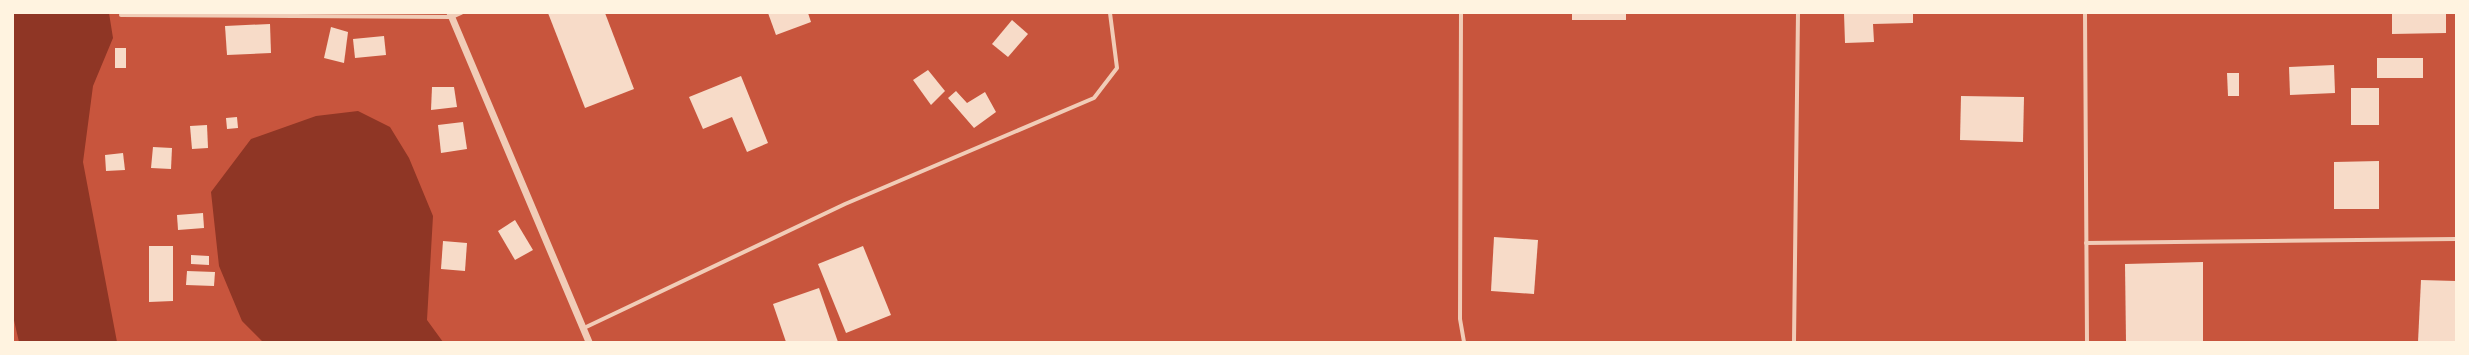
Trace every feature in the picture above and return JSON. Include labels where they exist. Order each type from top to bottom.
[{"type":"street","points":[[120,15],[451,15],[462,13]]},
{"type":"street","points":[[584,328],[845,204],[1094,98],[1117,68],[1110,13]]},
{"type":"street","points":[[1461,13],[1460,319],[1464,342]]},
{"type":"street","points":[[1794,342],[1798,13]]},
{"type":"street","points":[[2085,13],[2087,342]]},
{"type":"street","points":[[451,15],[589,342]]},
{"type":"street","points":[[2086,243],[2456,239]]},
{"type":"shaded area","points":[[13,13],[109,13],[113,38],[93,86],[83,162],[117,342],[19,342],[13,316]]},
{"type":"shaded area","points":[[358,111],[390,127],[409,158],[433,216],[427,320],[443,342],[263,342],[242,321],[219,266],[211,192],[251,139],[316,116]]},
{"type":"building","points":[[548,13],[605,13],[634,89],[585,108]]},
{"type":"building","points":[[768,13],[808,13],[811,22],[776,35]]},
{"type":"building","points":[[1572,13],[1626,13],[1626,20],[1572,20]]},
{"type":"building","points":[[1844,13],[1913,13],[1913,23],[1873,24],[1874,42],[1845,43]]},
{"type":"building","points":[[2392,13],[2446,13],[2446,33],[2392,34]]},
{"type":"building","points":[[1012,20],[1028,34],[1008,57],[992,44]]},
{"type":"building","points":[[270,24],[271,53],[227,55],[225,26]]},
{"type":"building","points":[[331,27],[348,32],[344,63],[324,58]]},
{"type":"building","points":[[384,36],[386,55],[355,58],[353,39]]},
{"type":"building","points":[[115,48],[126,48],[126,68],[115,68]]},
{"type":"building","points":[[2377,58],[2423,58],[2423,78],[2377,78]]},
{"type":"building","points":[[2334,65],[2335,93],[2290,95],[2289,67]]},
{"type":"building","points":[[928,70],[945,91],[931,105],[913,80]]},
{"type":"building","points":[[2227,73],[2239,73],[2239,96],[2228,96]]},
{"type":"building","points":[[741,76],[768,143],[747,152],[732,117],[703,129],[689,97]]},
{"type":"building","points":[[432,87],[454,87],[457,107],[431,110]]},
{"type":"building","points":[[2351,88],[2379,88],[2379,125],[2351,125]]},
{"type":"building","points":[[956,91],[967,103],[985,92],[996,112],[974,128],[948,98]]},
{"type":"building","points":[[1961,96],[2024,97],[2023,142],[1960,140]]},
{"type":"building","points":[[237,117],[238,128],[227,129],[226,118]]},
{"type":"building","points":[[463,122],[467,149],[441,153],[438,125]]},
{"type":"building","points":[[207,125],[208,148],[192,149],[190,126]]},
{"type":"building","points":[[153,147],[172,148],[171,169],[151,168]]},
{"type":"building","points":[[123,153],[125,170],[106,171],[105,155]]},
{"type":"building","points":[[2379,161],[2379,209],[2334,209],[2334,162]]},
{"type":"building","points":[[203,213],[204,228],[178,230],[177,215]]},
{"type":"building","points":[[515,220],[533,250],[515,260],[498,231]]},
{"type":"building","points":[[1494,237],[1538,240],[1534,294],[1491,291]]},
{"type":"building","points":[[443,241],[467,243],[465,271],[441,269]]},
{"type":"building","points":[[149,246],[173,246],[173,301],[149,302]]},
{"type":"building","points":[[863,246],[891,315],[846,333],[818,264]]},
{"type":"building","points":[[191,255],[209,256],[209,265],[191,264]]},
{"type":"building","points":[[2203,262],[2203,341],[2126,342],[2125,264]]},
{"type":"building","points":[[187,271],[215,272],[214,286],[186,285]]},
{"type":"building","points":[[2421,280],[2456,281],[2456,342],[2418,342]]},
{"type":"building","points":[[819,288],[838,342],[786,342],[773,304]]}]
